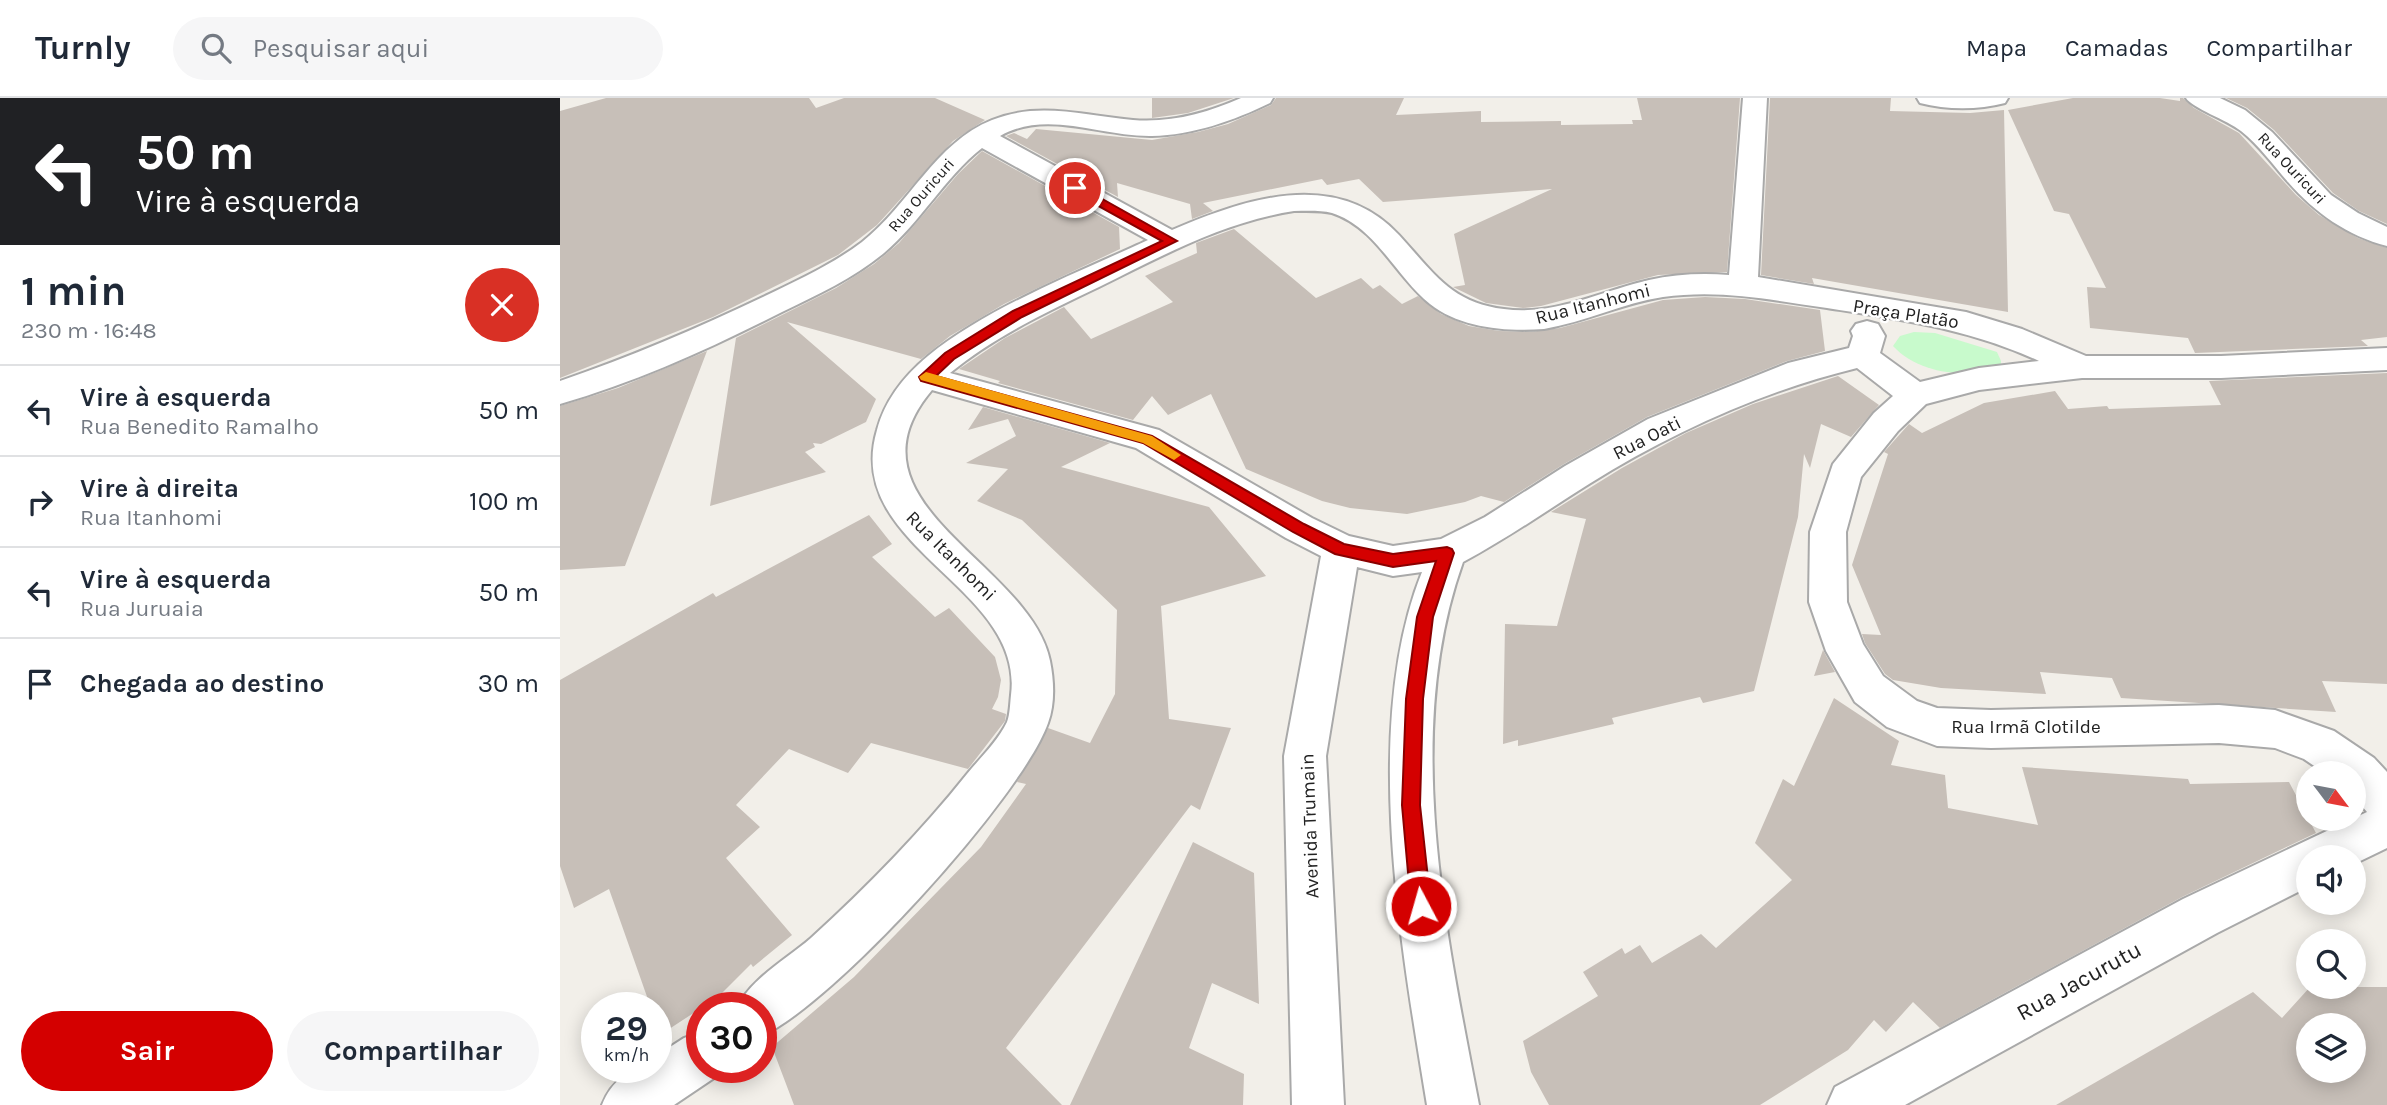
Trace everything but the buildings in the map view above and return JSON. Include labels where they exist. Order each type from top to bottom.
[{"type":"street","name":"Rua Ouricuri","points":[[560,393],[685,347],[838,270],[872,248],[897,225],[957,153],[980,136],[1022,118],[1084,119],[1134,128],[1190,125],[1230,113],[1261,98]]},
{"type":"street","points":[[1743,286],[1755,98]]},
{"type":"street","points":[[1929,98],[1952,101],[1996,98]]},
{"type":"street","name":"Rua Ouricuri","points":[[2198,98],[2238,116],[2259,132],[2313,193],[2335,212],[2365,229],[2387,237]]},
{"type":"street","points":[[980,136],[1171,241]]},
{"type":"street","name":"Rua Itanhomi","points":[[777,998],[812,971],[959,820],[1003,763],[1029,720],[1035,679],[1028,645],[1003,609],[952,561],[902,507],[888,462],[894,422],[918,383],[950,356],[1017,314],[1171,241],[1275,205],[1328,203],[1373,223],[1443,300],[1469,313],[1540,321],[1652,289],[1698,284],[1743,286],[1845,301]]},
{"type":"street","name":"Praça Platão","points":[[1845,301],[1869,336],[1863,356]]},
{"type":"street","name":"Praça Platão","points":[[1845,301],[1986,328],[2082,368]]},
{"type":"street","points":[[1863,356],[1915,395]]},
{"type":"street","name":"Rua Oati","points":[[925,377],[1147,439],[1299,528],[1341,549],[1393,561],[1447,553],[1498,527],[1577,475],[1660,428],[1799,371],[1863,356]]},
{"type":"street","name":"Rua Irmã Clotilde","points":[[2387,359],[2221,367],[2082,368],[1979,379],[1915,395],[1886,422],[1845,473],[1829,532],[1828,603],[1846,652],[1869,689],[1902,714],[1937,727],[1991,729],[2220,724],[2275,729],[2319,745],[2359,772],[2387,803]]},
{"type":"street","name":"Avenida Trumain","points":[[1318,1105],[1305,756],[1341,549]]},
{"type":"street","points":[[1447,553],[1425,617],[1415,699],[1411,805],[1426,957],[1453,1105]]},
{"type":"street","points":[[2346,845],[2387,825]]},
{"type":"street","name":"Rua Jacurutu","points":[[1853,1105],[2200,916],[2296,869]]},
{"type":"street","points":[[628,1105],[686,1067]]},
{"type":"green space","points":[[1914,332],[1935,333],[1997,352],[2001,370],[1973,374],[1943,372],[1916,363],[1893,346],[1900,336]]},
{"type":"slow traffic","points":[[926,377],[1147,439],[1174,455]]},
{"type":"route","points":[[1075,188],[1171,241],[1017,314],[950,356],[925,377],[1147,439],[1299,528],[1341,549],[1393,561],[1447,553],[1425,617],[1415,699],[1411,805],[1421,906]]}]
